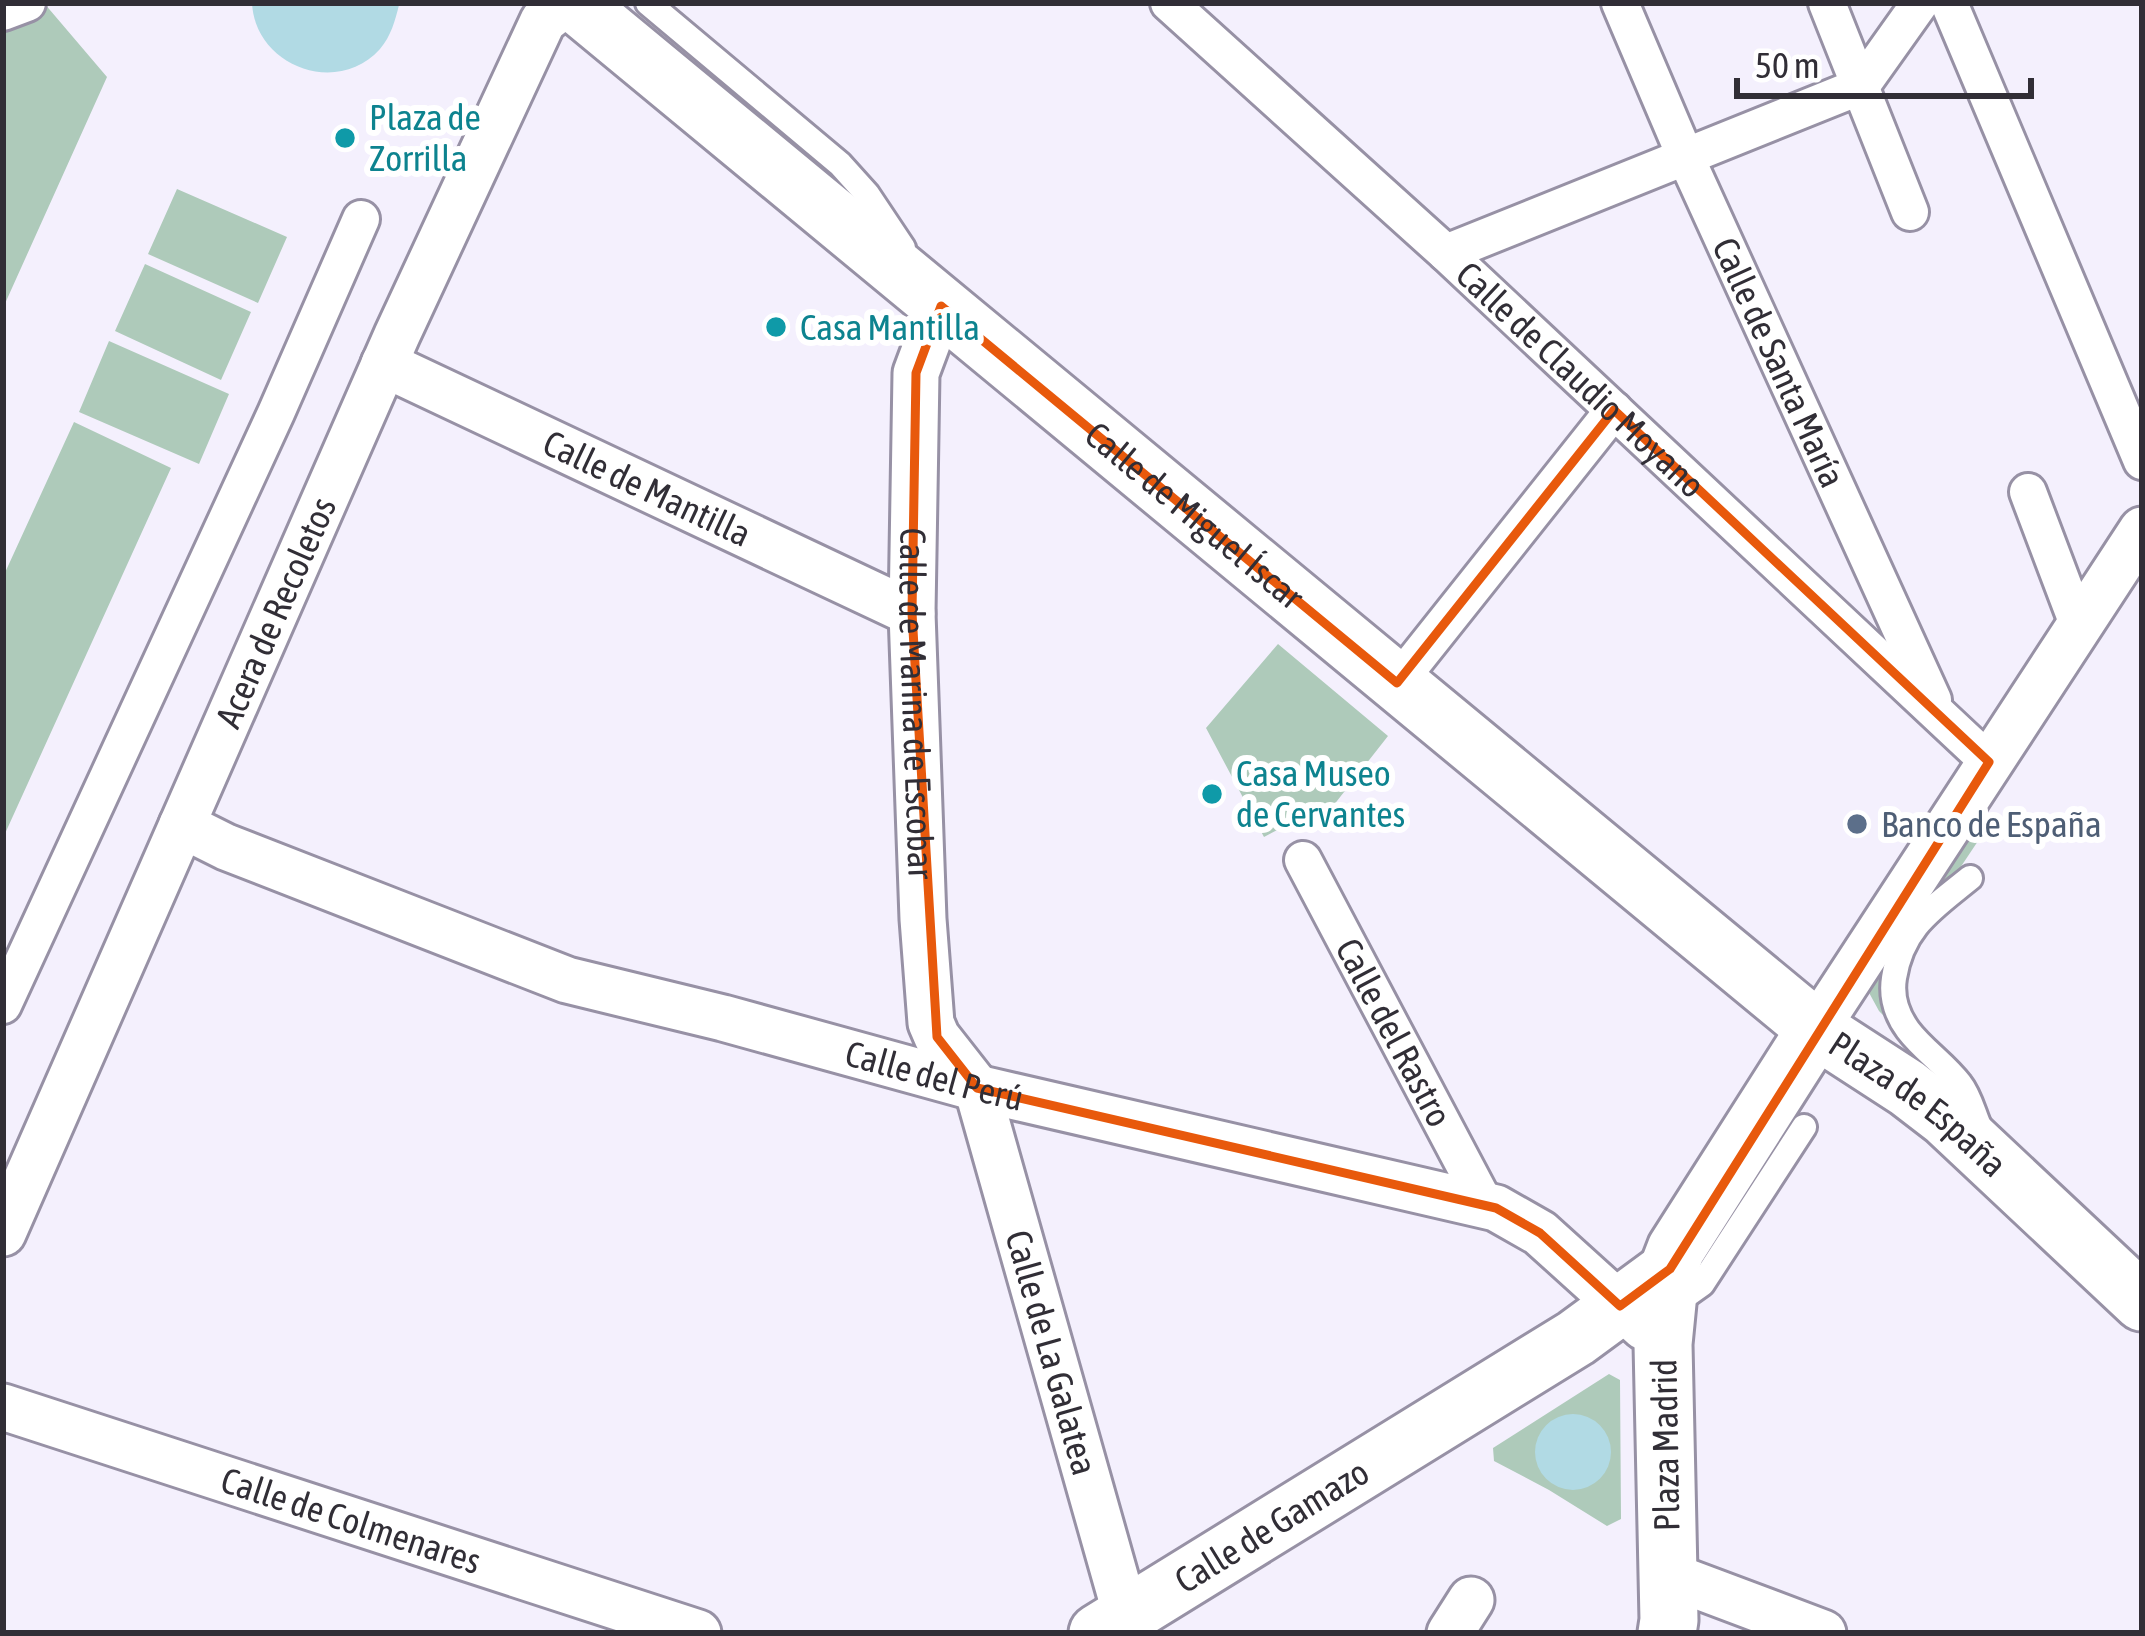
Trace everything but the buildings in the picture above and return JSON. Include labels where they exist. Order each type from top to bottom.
[{"type":"street","points":[[3,12],[27,3]]},
{"type":"street","name":"Calle de Miguel Íscar","points":[[570,3],[1816,1029]]},
{"type":"street","name":"Acera de Recoletos","points":[[3,1233],[384,364],[543,21],[570,3]]},
{"type":"street","name":"Calle de Claudio Moyano","points":[[1169,3],[1446,253],[1989,762]]},
{"type":"street","name":"Calle de Santa María","points":[[1620,3],[1942,720]]},
{"type":"street","points":[[1828,3],[1910,212]]},
{"type":"street","points":[[1446,253],[1861,86],[1920,3]]},
{"type":"street","points":[[1949,3],[2142,461]]},
{"type":"street","points":[[3,1006],[362,219]]},
{"type":"street","name":"Calle de Marina de Escobar","points":[[941,306],[916,373],[912,613],[923,919],[932,1024],[976,1088]]},
{"type":"street","name":"Calle de Mantilla","points":[[384,364],[912,613]]},
{"type":"street","points":[[1397,683],[1614,410]]},
{"type":"street","points":[[2028,492],[2078,627]]},
{"type":"street","name":"Plaza de España","points":[[2142,530],[1816,1029],[1946,1118],[2142,1302]]},
{"type":"street","name":"Calle del Perú","points":[[182,825],[226,847],[567,980],[976,1088],[1496,1208],[1654,1308]]},
{"type":"street","name":"Calle del Rastro","points":[[1303,860],[1486,1206]]},
{"type":"street","name":"Plaza Madrid","points":[[1667,1609],[1654,1308],[1676,1249],[1816,1029]]},
{"type":"street","name":"Calle de La Galatea","points":[[976,1088],[1112,1624]]},
{"type":"street","name":"Plaza Madrid","points":[[1445,1417],[1576,1338],[1654,1308]]},
{"type":"street","name":"Calle de Colmenares","points":[[3,1407],[698,1633]]},
{"type":"street","name":"Calle de Gamazo","points":[[1112,1624],[1445,1417]]},
{"type":"street","points":[[1667,1609],[1823,1633]]},
{"type":"lane","points":[[648,3],[840,164],[867,194],[941,306]]},
{"type":"lane","points":[[1970,878],[1926,914],[1906,938],[1893,987],[1898,1014],[1911,1034],[1962,1086],[1997,1166]]},
{"type":"lane","points":[[1654,1308],[1702,1284],[1804,1127]]},
{"type":"highlighted area","points":[[941,306],[1397,683],[1614,410],[1989,762],[1670,1269],[1620,1306],[1540,1233],[1496,1208],[977,1088],[937,1037],[912,613],[916,373]]},
{"type":"green space","points":[[3,3],[44,3],[107,77],[3,308]]},
{"type":"green space","points":[[177,189],[287,237],[258,303],[148,254]]},
{"type":"green space","points":[[145,264],[251,312],[221,380],[115,331]]},
{"type":"green space","points":[[109,341],[229,394],[199,464],[79,412]]},
{"type":"green space","points":[[74,422],[171,468],[3,838],[3,577]]},
{"type":"green space","points":[[1278,644],[1388,736],[1315,829],[1308,814],[1264,837],[1206,728]]},
{"type":"green space","points":[[1967,813],[1984,832],[1956,874],[1925,906],[1891,1023],[1867,989]]},
{"type":"green space","points":[[1609,1374],[1620,1380],[1621,1519],[1607,1526],[1494,1461],[1493,1448]]},
{"type":"water","points":[[252,3],[399,5],[380,49],[342,71],[321,72],[301,68],[267,44]]},
{"type":"water","points":[[1573,1414],[1588,1416],[1600,1425],[1609,1437],[1609,1467],[1600,1479],[1588,1488],[1573,1490],[1558,1488],[1546,1479],[1537,1467],[1535,1452],[1537,1437],[1546,1425],[1558,1416]]},
{"type":"place","name":"Plaza de Zorrilla","points":[[345,138]]},
{"type":"place","name":"Casa Mantilla","points":[[776,327]]},
{"type":"place","name":"Casa Museo de Cervantes","points":[[1212,794]]},
{"type":"place","name":"Banco de España","points":[[1857,824]]}]
